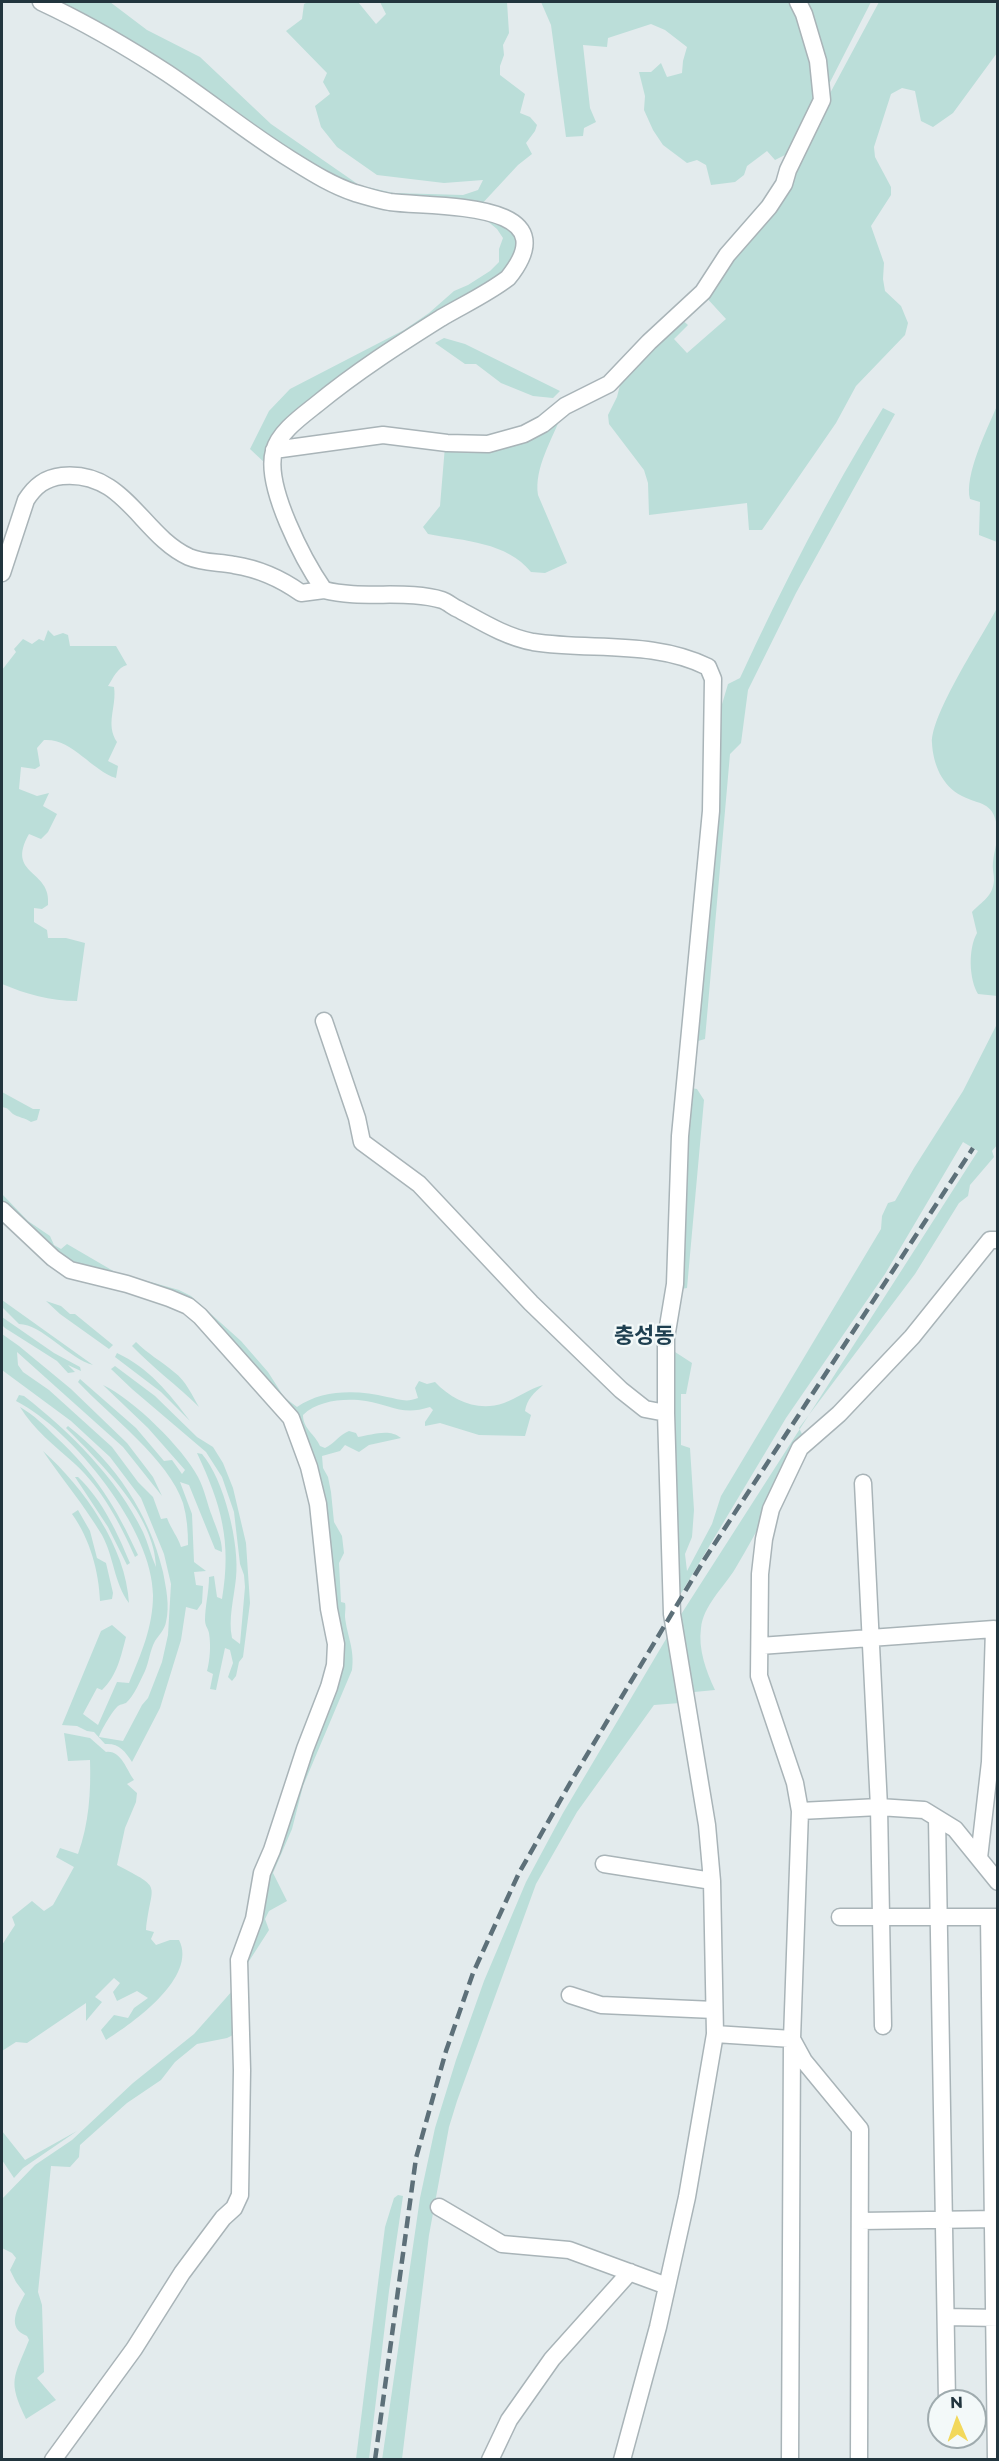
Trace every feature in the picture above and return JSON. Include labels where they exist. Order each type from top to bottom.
[{"type":"street","points":[[41,2],[78,20],[167,73],[249,133],[322,179],[353,192],[388,202],[479,210],[502,217],[519,227],[524,236],[525,246],[522,260],[508,278],[361,369],[291,426],[274,450],[273,464],[281,504],[300,549],[324,590]]},
{"type":"street","points":[[274,450],[383,435],[447,443],[488,444],[524,434],[543,424],[565,406],[609,384],[649,342],[703,292],[727,255],[769,207],[784,184],[788,170],[822,100],[818,61],[804,14],[798,2]]},
{"type":"street","points":[[2,573],[26,500],[33,490],[51,477],[81,475],[116,490],[157,533],[177,551],[191,558],[261,571],[282,580],[301,593],[324,590],[348,595],[443,600],[501,632],[530,641],[572,646],[619,646],[651,650],[694,660],[708,667],[712,679],[711,811],[680,1136],[675,1284],[666,1338],[666,1413],[672,1614],[707,1826],[712,1881],[715,2034],[687,2197],[658,2327],[622,2460]]},
{"type":"street","points":[[324,1021],[357,1118],[362,1142],[419,1184],[531,1303],[621,1390],[645,1409],[666,1413]]},
{"type":"street","points":[[2,1210],[70,1270],[127,1284],[188,1306],[291,1418],[309,1467],[318,1504],[329,1609],[336,1644],[335,1665],[329,1687],[262,1873],[254,1919],[239,1960],[242,2070],[240,2195],[234,2208],[223,2217],[182,2273],[134,2349],[53,2460]]},
{"type":"street","points":[[790,2460],[792,2039],[800,1811],[795,1783],[759,1676],[760,1574],[764,1539],[771,1509],[800,1448],[839,1414],[912,1337],[990,1240],[998,1240]]},
{"type":"street","points":[[863,1483],[879,1807],[883,2026]]},
{"type":"street","points":[[760,1646],[994,1629],[990,1762],[978,1858]]},
{"type":"street","points":[[800,1811],[879,1807],[924,1810],[955,1828],[998,1882]]},
{"type":"street","points":[[937,1818],[947,2389]]},
{"type":"street","points":[[604,1864],[712,1881]]},
{"type":"street","points":[[840,1917],[993,1917],[996,2460]]},
{"type":"street","points":[[570,1995],[601,2005],[714,2010]]},
{"type":"street","points":[[715,2034],[792,2039]]},
{"type":"street","points":[[792,2039],[804,2061],[860,2129],[859,2460]]},
{"type":"street","points":[[439,2207],[502,2244],[569,2250],[667,2286]]},
{"type":"street","points":[[860,2221],[995,2219]]},
{"type":"street","points":[[490,2460],[509,2420],[552,2359],[630,2272]]},
{"type":"street","points":[[946,2317],[995,2318]]},
{"type":"green space","points":[[48,2],[110,2],[147,30],[200,57],[271,124],[359,185],[393,193],[463,195],[478,190],[483,180],[444,183],[377,175],[337,147],[321,127],[315,106],[330,94],[323,82],[327,73],[286,31],[302,19],[304,4],[308,2],[358,2],[376,24],[386,14],[380,2],[507,2],[509,33],[503,45],[504,55],[500,75],[525,94],[520,113],[530,117],[537,125],[526,143],[532,154],[518,165],[479,207],[354,189]]},
{"type":"green space","points":[[541,2],[794,2],[801,16],[819,100],[793,151],[775,160],[767,151],[747,166],[744,175],[735,182],[711,185],[706,165],[697,160],[687,163],[663,145],[644,110],[645,96],[639,72],[651,72],[661,63],[667,77],[682,73],[687,47],[665,30],[651,24],[608,38],[607,47],[583,45],[590,108],[596,122],[584,128],[583,136],[566,137],[551,25]]},
{"type":"green space","points":[[801,2],[871,2],[825,92]]},
{"type":"green space","points":[[879,2],[997,2],[997,53],[953,113],[933,127],[921,121],[915,91],[902,88],[891,94],[874,147],[875,157],[891,187],[891,195],[871,226],[884,263],[885,291],[901,306],[908,323],[905,335],[856,386],[836,423],[762,530],[749,530],[747,503],[649,515],[648,483],[644,470],[609,424],[608,415],[617,397],[622,377],[680,318],[688,325],[674,339],[687,353],[726,319],[704,295],[711,289],[828,97]]},
{"type":"green space","points":[[480,215],[503,220],[516,234],[516,253],[504,275],[349,371],[266,464],[250,449],[269,411],[290,389],[404,330],[429,313],[454,291],[490,271],[499,262],[499,249],[503,238],[497,229]]},
{"type":"green space","points":[[444,338],[465,344],[560,391],[553,398],[533,396],[501,383],[476,364],[465,364],[435,343]]},
{"type":"green space","points":[[997,406],[997,542],[979,535],[980,502],[970,499],[969,489],[973,466]]},
{"type":"green space","points":[[883,408],[895,414],[796,593],[748,690],[741,743],[730,754],[705,1039],[698,1041],[710,895],[717,721],[728,684],[740,678],[807,541]]},
{"type":"green space","points":[[562,414],[541,464],[537,485],[538,495],[567,563],[545,573],[531,572],[510,554],[484,544],[428,534],[423,527],[440,506],[445,446],[479,448]]},
{"type":"green space","points":[[997,608],[998,996],[978,994],[971,964],[972,947],[977,933],[972,912],[992,891],[994,880],[993,864],[997,835],[995,818],[989,808],[962,796],[949,786],[940,774],[934,759],[932,743],[934,730],[948,695]]},
{"type":"green space","points":[[48,630],[54,636],[63,633],[68,635],[70,646],[116,646],[127,665],[118,670],[108,686],[114,687],[112,729],[117,742],[108,761],[118,766],[116,778],[64,744],[54,741],[44,740],[37,748],[40,766],[35,769],[21,767],[19,789],[37,796],[49,793],[43,806],[57,814],[48,832],[41,839],[29,834],[23,848],[22,858],[47,893],[48,905],[42,909],[34,908],[34,922],[47,930],[48,938],[66,938],[85,943],[77,1001],[38,996],[2,984],[2,670],[16,652],[14,649],[23,639],[32,644],[39,639],[44,641]]},
{"type":"green space","points":[[997,1024],[998,1144],[992,1151],[994,1157],[970,1185],[968,1196],[959,1203],[915,1274],[809,1415],[978,1151],[963,1142],[885,1274],[786,1418],[677,1600],[672,1350],[692,1363],[686,1394],[681,1394],[681,1445],[690,1448],[694,1510],[692,1537],[685,1554],[687,1571],[712,1524],[721,1496],[881,1229],[882,1216],[888,1203],[895,1201],[963,1091]]},
{"type":"green space","points":[[691,1088],[697,1089],[704,1100],[687,1288],[681,1289]]},
{"type":"green space","points":[[2,1092],[33,1109],[40,1109],[37,1120],[31,1122],[2,1107]]},
{"type":"green space","points":[[2,1194],[28,1221],[50,1236],[54,1245],[61,1249],[67,1244],[115,1272],[179,1290],[191,1296],[241,1341],[268,1372],[284,1397],[297,1407],[329,1394],[353,1392],[410,1400],[418,1398],[415,1388],[419,1381],[427,1384],[435,1382],[450,1395],[466,1403],[485,1406],[504,1403],[543,1385],[527,1403],[525,1411],[531,1415],[525,1436],[479,1435],[440,1423],[425,1426],[433,1410],[430,1407],[404,1410],[358,1400],[324,1403],[303,1415],[307,1428],[320,1446],[325,1448],[349,1431],[356,1433],[358,1437],[391,1433],[401,1438],[369,1445],[359,1452],[345,1445],[340,1451],[322,1456],[323,1468],[328,1477],[331,1492],[334,1522],[342,1536],[344,1553],[339,1563],[341,1602],[345,1603],[352,1670],[303,1786],[292,1829],[273,1873],[287,1901],[269,1911],[265,1919],[269,1930],[242,1972],[266,1874],[333,1686],[307,1449],[198,1309],[73,1267],[2,1205]]},
{"type":"green space","points":[[2,1300],[93,1365],[84,1362],[37,1330],[19,1324],[2,1307]]},
{"type":"green space","points":[[46,1301],[61,1306],[70,1314],[75,1314],[113,1345],[109,1349],[60,1314]]},
{"type":"green space","points":[[2,1317],[54,1353],[80,1367],[81,1371],[68,1365],[75,1372],[68,1373],[57,1361],[5,1328],[2,1325]]},
{"type":"green space","points":[[2,1334],[71,1389],[127,1443],[153,1477],[162,1496],[123,1447],[17,1352],[18,1365],[23,1372],[49,1390],[112,1447],[138,1482],[153,1497],[161,1519],[167,1518],[181,1547],[188,1545],[187,1529],[183,1503],[176,1487],[152,1455],[78,1382],[80,1379],[136,1428],[164,1461],[172,1460],[182,1474],[185,1470],[148,1428],[103,1385],[128,1401],[156,1425],[181,1452],[198,1477],[220,1538],[222,1552],[215,1549],[189,1485],[180,1482],[192,1514],[194,1562],[206,1571],[194,1572],[196,1585],[203,1586],[202,1603],[197,1610],[186,1607],[181,1640],[160,1708],[132,1762],[121,1748],[105,1744],[94,1732],[77,1726],[62,1725],[101,1631],[112,1625],[126,1637],[120,1658],[115,1672],[102,1690],[97,1688],[83,1714],[98,1725],[117,1682],[129,1683],[146,1640],[151,1618],[153,1595],[149,1569],[140,1541],[106,1484],[61,1434],[16,1401],[19,1395],[24,1396],[58,1425],[106,1475],[120,1493],[143,1532],[156,1567],[153,1548],[136,1510],[109,1473],[66,1428],[68,1426],[85,1441],[115,1473],[128,1491],[149,1530],[163,1572],[168,1603],[165,1625],[153,1645],[145,1671],[134,1692],[126,1703],[116,1708],[99,1737],[123,1741],[148,1698],[162,1662],[168,1635],[171,1584],[164,1554],[141,1498],[110,1457],[71,1421],[2,1370]]},
{"type":"green space","points":[[136,1342],[182,1380],[199,1407],[132,1346]]},
{"type":"green space","points":[[117,1353],[149,1374],[190,1421],[161,1392],[115,1357]]},
{"type":"green space","points":[[115,1366],[155,1396],[197,1437],[213,1447],[223,1463],[233,1488],[246,1543],[250,1603],[243,1657],[239,1662],[236,1676],[232,1681],[228,1677],[233,1663],[230,1650],[225,1648],[216,1690],[210,1689],[213,1674],[207,1671],[210,1642],[205,1615],[209,1577],[214,1576],[217,1597],[222,1599],[226,1559],[225,1541],[218,1506],[197,1453],[202,1454],[210,1465],[229,1513],[237,1564],[231,1631],[232,1638],[240,1644],[245,1587],[234,1512],[222,1477],[206,1452],[132,1389],[111,1369]]},
{"type":"green space","points":[[20,1407],[35,1417],[82,1464],[113,1506],[138,1555],[135,1557],[117,1519],[94,1484],[38,1430]]},
{"type":"green space","points":[[800,1429],[805,1440],[735,1569],[706,1612],[700,1636],[706,1668],[715,1690],[694,1692],[680,1616]]},
{"type":"green space","points":[[43,1451],[73,1482],[100,1520],[120,1561],[129,1603],[120,1587],[102,1535]]},
{"type":"green space","points":[[75,1477],[87,1486],[108,1517],[130,1563],[127,1565],[108,1527]]},
{"type":"green space","points":[[78,1510],[90,1531],[97,1558],[106,1563],[113,1593],[112,1599],[100,1601],[98,1579],[92,1556],[84,1534],[72,1514]]},
{"type":"green space","points":[[669,1634],[680,1703],[654,1705],[577,1812],[536,1884],[457,2101],[449,2127],[429,2235],[402,2459],[382,2460],[420,2198],[435,2128],[456,2060],[484,1981],[526,1882],[563,1813]]},
{"type":"green space","points":[[64,1733],[90,1738],[106,1752],[116,1754],[134,1780],[127,1784],[137,1793],[136,1802],[125,1828],[117,1865],[149,1884],[152,1895],[146,1930],[154,1932],[151,1939],[156,1945],[170,1940],[179,1940],[182,1954],[179,1969],[160,1997],[146,2011],[106,2040],[101,2030],[114,2015],[128,2018],[134,2008],[148,1998],[137,1991],[117,2001],[113,1992],[120,1983],[114,1978],[95,1997],[102,2002],[86,2021],[86,2003],[27,2043],[16,2042],[2,2051],[2,1945],[15,1925],[12,1917],[32,1901],[44,1911],[53,1905],[74,1867],[56,1857],[60,1848],[78,1854],[85,1831],[90,1796],[90,1760],[68,1761]]},
{"type":"green space","points":[[233,1990],[237,2033],[227,2038],[197,2044],[175,2062],[161,2080],[127,2103],[80,2145],[79,2157],[70,2167],[51,2166],[38,2292],[42,2305],[44,2372],[37,2378],[56,2400],[26,2419],[16,2396],[15,2387],[16,2371],[29,2340],[15,2323],[25,2294],[10,2270],[16,2258],[2,2248],[2,2199],[35,2165],[72,2140],[133,2083],[194,2034]]},
{"type":"green space","points":[[2,2131],[25,2160],[77,2131],[23,2168],[14,2178],[2,2160]]},
{"type":"green space","points":[[398,2195],[403,2196],[369,2459],[356,2459],[385,2227],[394,2198]]},
{"type":"railway","points":[[375,2460],[416,2158],[446,2051],[473,1973],[519,1873],[573,1778],[704,1560],[973,1148]]},
{"type":"district","name":"충성동","points":[[644,1337]]}]
